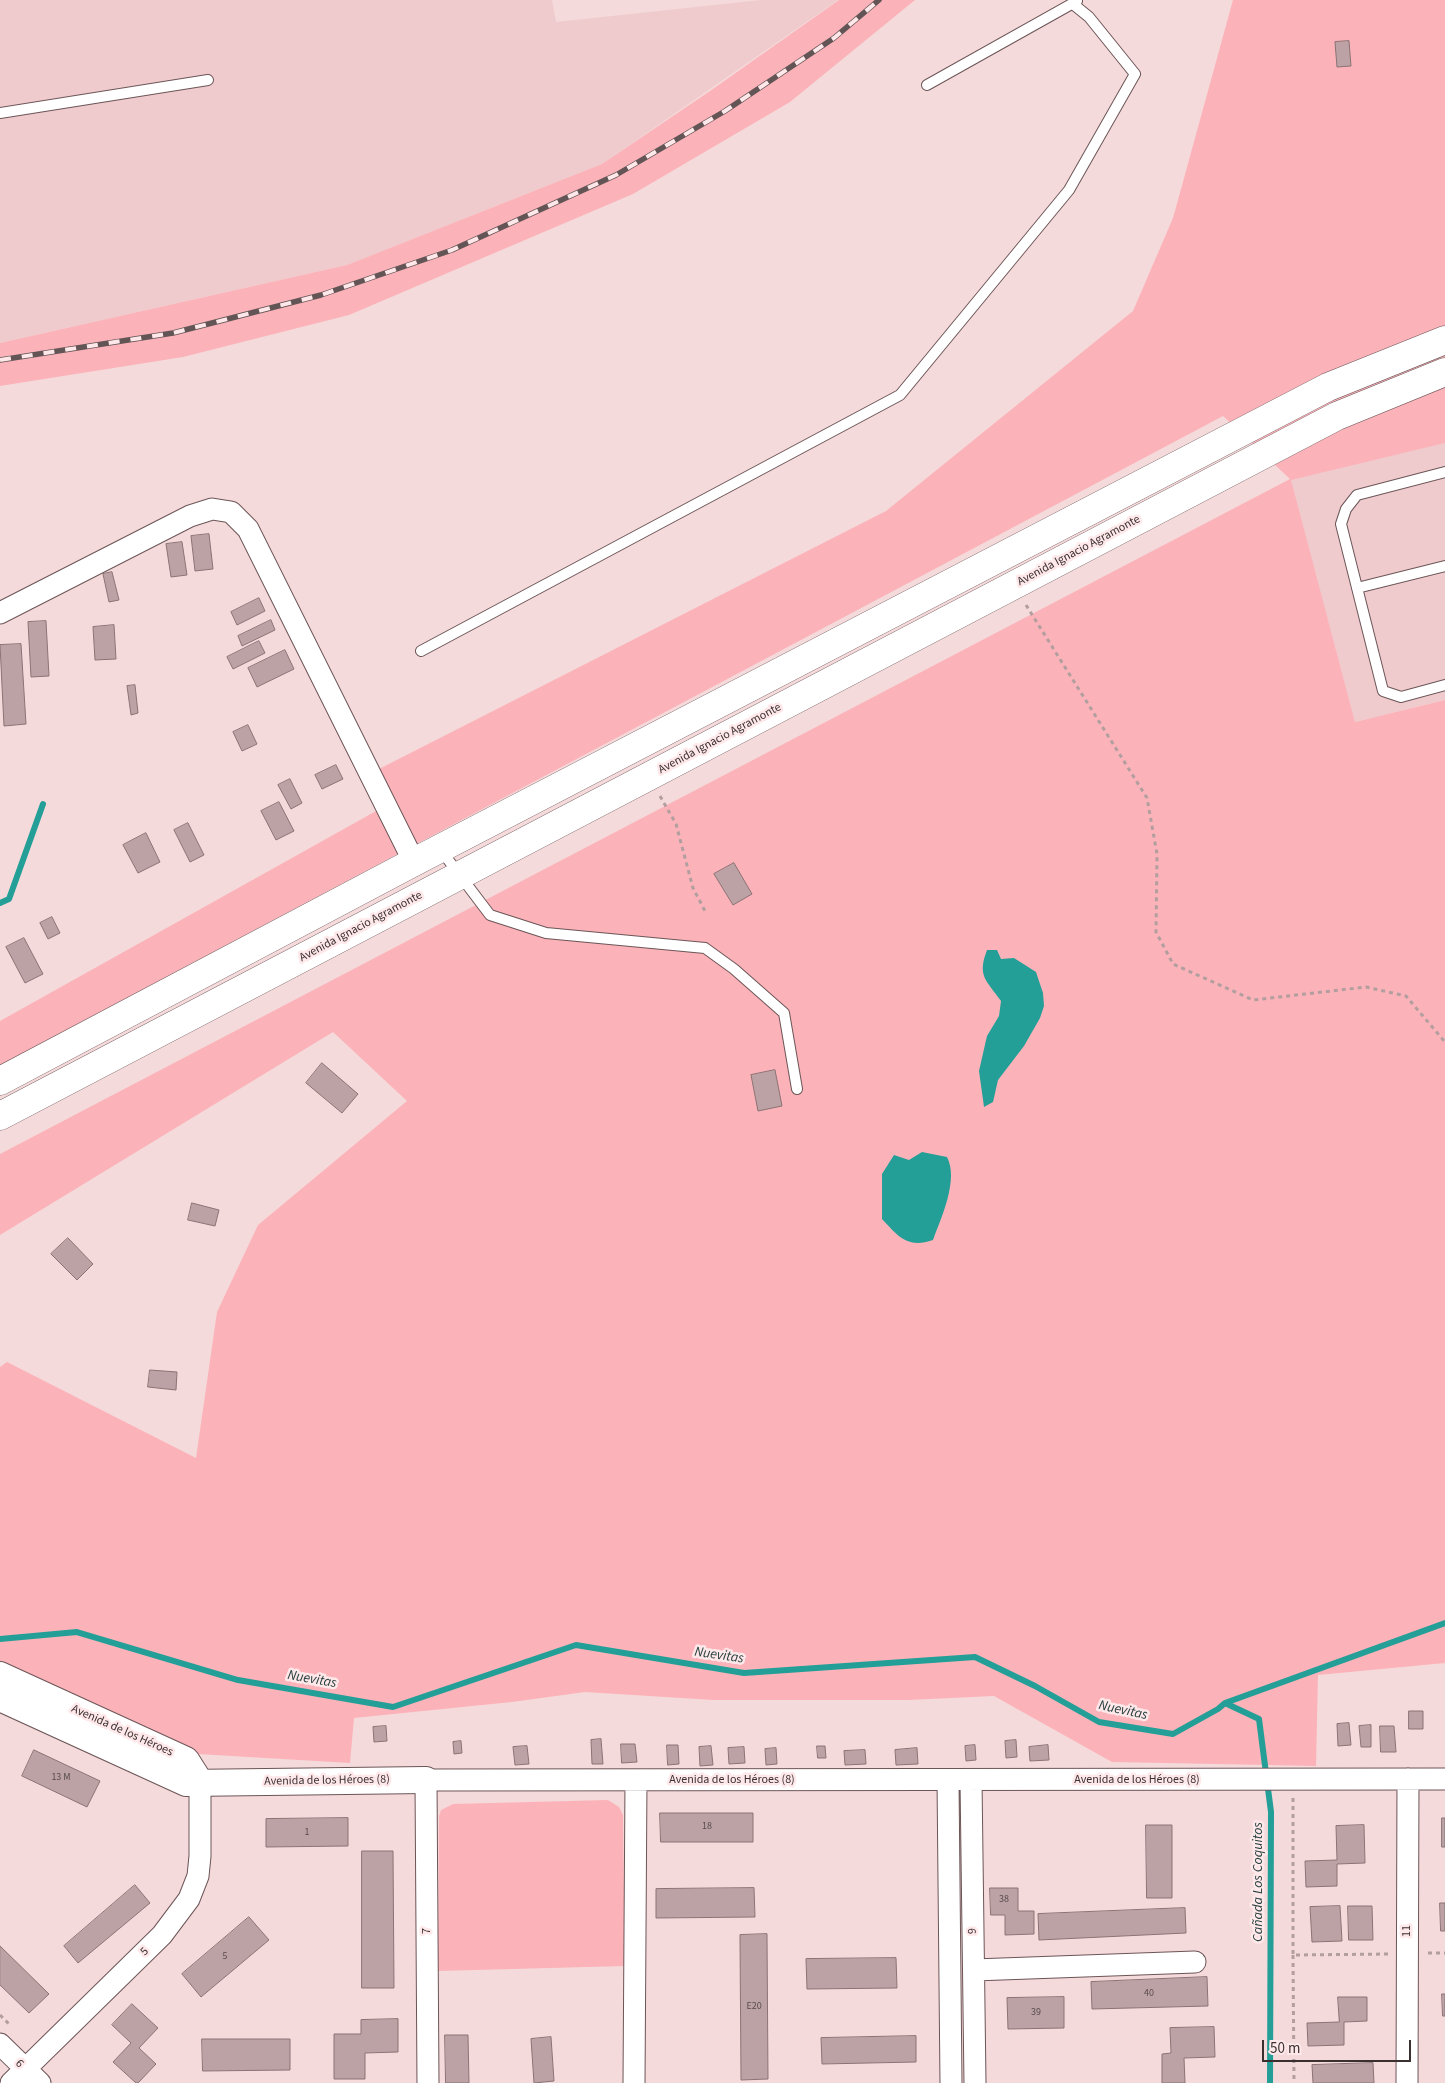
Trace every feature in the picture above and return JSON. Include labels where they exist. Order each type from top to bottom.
[{"type":"main road","points":[[0,1081],[414,862],[1328,387],[1445,340]]},
{"type":"main road","name":"Avenida Ignacio Agramonte","points":[[0,1116],[1337,416],[1445,372]]},
{"type":"street","points":[[0,613],[190,516],[212,509],[231,512],[248,529],[414,862]]},
{"type":"street","name":"Avenida de los Héroes","points":[[0,1675],[186,1760],[200,1782],[186,1783],[176,1779],[0,1698]]},
{"type":"street","name":"11","points":[[1407,2083],[1408,1779]]},
{"type":"street","name":"Avenida de los Héroes (8)","points":[[200,1782],[1445,1779]]},
{"type":"street","name":"7","points":[[426,1780],[428,2083]]},
{"type":"street","points":[[634,2083],[636,1780]]},
{"type":"street","name":"9","points":[[948,1780],[951,2083]]},
{"type":"street","name":"9","points":[[971,1780],[975,2083]]},
{"type":"street","name":"5","points":[[25,2079],[162,1935],[189,1899],[198,1876],[200,1856],[200,1782]]},
{"type":"street","points":[[974,1970],[1195,1962]]},
{"type":"street","name":"6","points":[[7,2036],[25,2079]]},
{"type":"lane","points":[[421,651],[900,395],[1069,190],[1135,74],[1076,2],[927,85]]},
{"type":"lane","points":[[0,114],[208,80]]},
{"type":"lane","points":[[1445,472],[1357,495],[1346,509],[1341,524],[1383,691],[1401,697],[1445,685]]},
{"type":"lane","points":[[1357,588],[1445,566]]},
{"type":"lane","points":[[439,849],[461,875],[490,915],[546,933],[705,948],[734,969],[784,1013],[797,1089]]},
{"type":"path","points":[[1013,585],[1147,798],[1157,854],[1156,932],[1173,964],[1253,1000],[1366,987],[1406,996],[1445,1042]]},
{"type":"path","points":[[649,776],[676,824],[692,888],[705,911]]},
{"type":"path","points":[[1277,1780],[1293,1955],[1294,2083]]},
{"type":"path","points":[[1293,1955],[1445,1953]]},
{"type":"path","points":[[0,2015],[7,2036]]},
{"type":"shaded area","points":[[0,0],[552,0],[556,22],[761,0],[838,0],[602,164],[347,265],[0,343]]},
{"type":"shaded area","points":[[839,0],[915,0],[790,102],[633,194],[349,315],[183,357],[0,386],[0,343],[347,265],[602,164]]},
{"type":"shaded area","points":[[1233,0],[1445,0],[1445,443],[1291,480],[1355,722],[1445,700],[1445,1663],[1318,1675],[1316,1766],[1112,1762],[994,1696],[908,1700],[713,1700],[585,1692],[512,1702],[354,1718],[350,1763],[198,1754],[0,1666],[0,1367],[7,1362],[196,1458],[217,1312],[258,1225],[407,1101],[333,1032],[0,1235],[0,1154],[1290,479],[1223,416],[0,1065],[0,1021],[394,801],[379,769],[886,511],[1133,311],[1173,218]]},
{"type":"shaded area","points":[[1445,443],[1445,700],[1355,722],[1290,479]]},
{"type":"shaded area","points":[[608,1800],[619,1807],[623,1815],[625,1966],[438,1971],[439,1816],[441,1810],[453,1804]]},
{"type":"water","points":[[987,950],[997,950],[1001,959],[1014,958],[1036,972],[1043,993],[1044,1006],[1040,1018],[1024,1046],[998,1080],[993,1102],[984,1107],[979,1071],[987,1036],[999,1016],[1001,1001],[987,982],[983,972]]},
{"type":"water","points":[[922,1152],[947,1157],[951,1177],[948,1199],[933,1240],[916,1243],[910,1242],[898,1235],[882,1219],[882,1174],[894,1155],[909,1160]]},
{"type":"building","points":[[1349,41],[1351,66],[1337,67],[1335,42]]},
{"type":"building","points":[[209,534],[213,569],[195,571],[191,536]]},
{"type":"building","points":[[182,542],[187,575],[171,577],[166,544]]},
{"type":"building","points":[[112,572],[119,600],[109,602],[103,574]]},
{"type":"building","points":[[259,598],[265,611],[237,625],[231,612]]},
{"type":"building","points":[[271,620],[275,630],[242,646],[238,636]]},
{"type":"building","points":[[46,621],[49,676],[31,677],[28,622]]},
{"type":"building","points":[[114,625],[116,659],[95,660],[93,627]]},
{"type":"building","points":[[259,641],[265,653],[233,669],[227,657]]},
{"type":"building","points":[[21,644],[26,724],[4,726],[0,645]]},
{"type":"building","points":[[285,650],[294,669],[257,687],[248,668]]},
{"type":"building","points":[[135,685],[138,713],[131,715],[127,686]]},
{"type":"building","points":[[248,725],[257,744],[242,751],[233,732]]},
{"type":"building","points":[[336,765],[343,779],[322,789],[315,775]]},
{"type":"building","points":[[290,779],[302,803],[291,809],[278,785]]},
{"type":"building","points":[[279,802],[294,831],[276,840],[261,811]]},
{"type":"building","points":[[188,823],[204,855],[190,862],[174,830]]},
{"type":"building","points":[[146,833],[160,862],[138,873],[123,845]]},
{"type":"building","points":[[734,863],[752,894],[733,905],[714,874]]},
{"type":"building","points":[[52,917],[60,933],[48,939],[40,923]]},
{"type":"building","points":[[24,938],[43,974],[25,983],[6,947]]},
{"type":"building","points":[[322,1063],[358,1094],[342,1113],[306,1083]]},
{"type":"building","points":[[775,1070],[782,1106],[758,1111],[751,1075]]},
{"type":"building","points":[[192,1203],[219,1210],[215,1226],[188,1220]]},
{"type":"building","points":[[68,1238],[93,1264],[77,1280],[51,1254]]},
{"type":"building","points":[[150,1370],[177,1372],[176,1390],[148,1387]]},
{"type":"building","points":[[1409,1711],[1423,1711],[1423,1729],[1409,1729]]},
{"type":"building","points":[[1349,1723],[1351,1745],[1338,1746],[1337,1724]]},
{"type":"building","points":[[1371,1725],[1371,1747],[1361,1747],[1359,1726]]},
{"type":"building","points":[[386,1726],[387,1741],[374,1742],[373,1727]]},
{"type":"building","points":[[1380,1726],[1394,1726],[1396,1752],[1381,1752]]},
{"type":"building","points":[[601,1739],[603,1764],[592,1764],[591,1740]]},
{"type":"building","points":[[1016,1740],[1017,1757],[1006,1758],[1005,1741]]},
{"type":"building","points":[[461,1741],[462,1753],[454,1754],[453,1742]]},
{"type":"building","points":[[621,1744],[635,1744],[637,1762],[622,1763]]},
{"type":"building","points":[[667,1745],[678,1745],[679,1764],[668,1765]]},
{"type":"building","points":[[975,1745],[976,1760],[966,1761],[965,1746]]},
{"type":"building","points":[[1048,1745],[1049,1760],[1030,1761],[1029,1747]]},
{"type":"building","points":[[527,1746],[529,1764],[515,1765],[513,1747]]},
{"type":"building","points":[[711,1746],[713,1765],[700,1766],[699,1747]]},
{"type":"building","points":[[817,1746],[825,1746],[826,1758],[818,1758]]},
{"type":"building","points":[[744,1747],[745,1763],[729,1764],[728,1748]]},
{"type":"building","points":[[776,1748],[777,1764],[766,1765],[765,1749]]},
{"type":"building","points":[[917,1748],[918,1764],[896,1765],[895,1750]]},
{"type":"building","points":[[34,1750],[100,1781],[87,1807],[22,1776]]},
{"type":"building","points":[[865,1750],[866,1764],[845,1765],[844,1751]]},
{"type":"building","points":[[660,1813],[753,1813],[753,1842],[661,1842]]},
{"type":"building","points":[[348,1818],[348,1846],[266,1847],[266,1819]]},
{"type":"building","points":[[1442,1818],[1445,1818],[1445,1847],[1442,1847]]},
{"type":"building","points":[[1146,1825],[1172,1825],[1172,1898],[1147,1898]]},
{"type":"building","points":[[1364,1825],[1365,1863],[1337,1864],[1337,1886],[1306,1887],[1305,1861],[1337,1860],[1336,1826]]},
{"type":"building","points":[[362,1851],[393,1851],[394,1988],[362,1988]]},
{"type":"building","points":[[135,1885],[150,1903],[78,1963],[64,1946]]},
{"type":"building","points":[[754,1888],[755,1917],[656,1918],[656,1889]]},
{"type":"building","points":[[990,1888],[1018,1888],[1018,1911],[1034,1911],[1034,1934],[1005,1935],[1005,1915],[991,1915]]},
{"type":"building","points":[[1440,1903],[1445,1903],[1445,1931],[1441,1931]]},
{"type":"building","points":[[1340,1906],[1342,1941],[1312,1942],[1310,1907]]},
{"type":"building","points":[[1348,1906],[1372,1906],[1373,1940],[1349,1940]]},
{"type":"building","points":[[1185,1908],[1186,1933],[1039,1940],[1038,1914]]},
{"type":"building","points":[[249,1917],[269,1940],[201,1997],[182,1974]]},
{"type":"building","points":[[767,1934],[768,2079],[741,2080],[740,1935]]},
{"type":"building","points":[[0,1946],[49,1994],[29,2013],[0,1985]]},
{"type":"building","points":[[896,1958],[897,1988],[807,1989],[806,1959]]},
{"type":"building","points":[[1207,1977],[1208,2006],[1092,2009],[1091,1982]]},
{"type":"building","points":[[1442,1994],[1445,1994],[1445,2016],[1443,2016]]},
{"type":"building","points":[[1064,1997],[1064,2028],[1008,2029],[1007,1998]]},
{"type":"building","points":[[1338,1997],[1367,1997],[1367,2021],[1344,2022],[1344,2045],[1308,2046],[1307,2023],[1339,2022]]},
{"type":"building","points":[[132,2004],[158,2028],[139,2048],[156,2064],[138,2083],[113,2062],[131,2043],[112,2025]]},
{"type":"building","points":[[398,2019],[398,2052],[365,2053],[365,2079],[334,2079],[334,2034],[361,2034],[361,2020]]},
{"type":"building","points":[[1214,2027],[1215,2057],[1184,2058],[1185,2083],[1162,2083],[1162,2054],[1171,2053],[1170,2028]]},
{"type":"building","points":[[445,2035],[468,2035],[469,2083],[446,2083]]},
{"type":"building","points":[[916,2036],[916,2062],[822,2064],[821,2038]]},
{"type":"building","points":[[551,2037],[554,2081],[534,2083],[531,2039]]},
{"type":"building","points":[[202,2039],[290,2039],[290,2070],[203,2071]]},
{"type":"building","points":[[1373,2063],[1374,2083],[1313,2083],[1312,2065]]},
{"type":"waterway","points":[[0,903],[9,899],[43,804]]},
{"type":"waterway","name":"Nuevitas","points":[[0,1639],[77,1632],[238,1680],[393,1707],[576,1645],[744,1673],[975,1657],[1035,1686],[1099,1722],[1173,1734],[1218,1709],[1225,1703],[1445,1623]]},
{"type":"waterway","name":"Cañada Los Coquitos","points":[[1225,1703],[1259,1719],[1271,1812],[1270,2083]]},
{"type":"railway","points":[[0,360],[173,333],[321,295],[452,250],[616,175],[725,111],[834,38],[879,0]]}]
